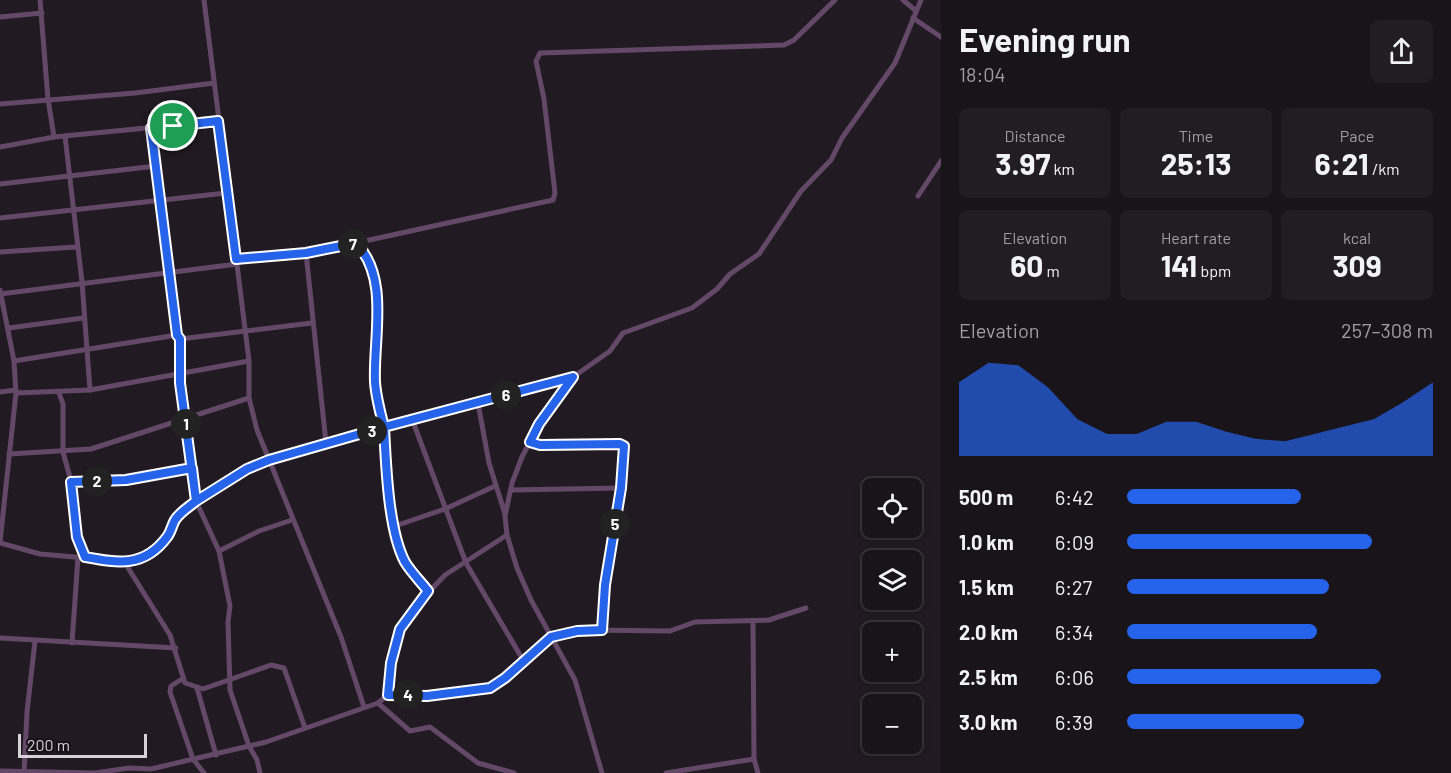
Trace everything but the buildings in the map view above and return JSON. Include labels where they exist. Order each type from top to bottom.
[{"type":"street","points":[[40,0],[48,99],[54,137]]},
{"type":"street","points":[[204,0],[226,193],[249,362],[249,398],[257,430],[284,491],[291,520],[341,637],[364,707]]},
{"type":"street","points":[[573,377],[478,403],[441,410],[269,460],[247,469],[196,501],[176,518],[161,544],[139,560],[125,563],[78,556],[40,554],[0,542],[16,391],[9,328],[0,292],[168,273],[306,253],[553,200],[555,192],[544,99],[536,61],[543,51],[784,45],[794,40],[835,0]]},
{"type":"street","points":[[903,0],[915,10]]},
{"type":"street","points":[[505,516],[511,490],[530,442],[539,424],[573,377],[610,351],[623,333],[692,308],[717,289],[730,274],[759,254],[801,191],[831,160],[842,138],[895,63],[921,0]]},
{"type":"street","points":[[0,17],[42,13]]},
{"type":"street","points":[[913,18],[941,37]]},
{"type":"street","points":[[0,104],[135,93],[214,83]]},
{"type":"street","points":[[0,147],[54,137],[218,121]]},
{"type":"street","points":[[151,128],[168,273],[179,337],[185,419],[196,501],[219,551],[230,606],[228,622],[230,690],[260,773]]},
{"type":"street","points":[[65,136],[75,212],[76,247],[82,282],[90,390]]},
{"type":"street","points":[[918,196],[941,161]]},
{"type":"street","points":[[0,184],[156,166]]},
{"type":"street","points":[[0,218],[75,212],[226,193]]},
{"type":"street","points":[[356,243],[369,260],[378,309],[375,385],[384,427],[395,526],[405,562],[428,591]]},
{"type":"street","points":[[0,252],[76,247]]},
{"type":"street","points":[[306,253],[326,443]]},
{"type":"street","points":[[9,328],[83,318]]},
{"type":"street","points":[[14,362],[87,348],[312,323]]},
{"type":"street","points":[[0,392],[59,393],[90,390],[249,362]]},
{"type":"street","points":[[59,393],[63,404],[63,452],[71,482],[77,537],[85,557]]},
{"type":"street","points":[[9,454],[63,452],[115,444],[249,398]]},
{"type":"street","points":[[478,403],[495,486],[505,516],[507,535],[521,578],[575,680],[585,705],[602,773]]},
{"type":"street","points":[[412,419],[466,562],[523,660]]},
{"type":"street","points":[[530,442],[540,445],[623,444],[625,449],[605,585],[602,630]]},
{"type":"street","points":[[71,482],[126,480],[192,468]]},
{"type":"street","points":[[395,526],[445,509],[495,486]]},
{"type":"street","points":[[511,490],[621,488]]},
{"type":"street","points":[[219,551],[259,531],[291,520]]},
{"type":"street","points":[[0,771],[87,773],[151,771],[249,746],[378,704],[388,695],[391,663],[400,629],[428,591],[445,575],[507,535]]},
{"type":"street","points":[[72,643],[78,556]]},
{"type":"street","points":[[125,563],[157,611],[176,648],[182,679],[197,688],[216,755]]},
{"type":"street","points":[[388,695],[427,696],[490,688],[505,678],[551,637],[577,631],[658,632],[678,629],[695,622],[770,620],[806,608]]},
{"type":"street","points":[[753,621],[754,759],[758,773]]},
{"type":"street","points":[[0,638],[176,648]]},
{"type":"street","points":[[24,772],[27,712],[35,641]]},
{"type":"street","points":[[197,688],[220,683],[271,665],[282,667],[305,728]]},
{"type":"street","points":[[182,679],[170,690],[193,759],[204,773]]},
{"type":"street","points":[[220,683],[230,690]]},
{"type":"street","points":[[378,704],[409,730],[430,727],[478,763],[514,773]]},
{"type":"street","points":[[666,773],[754,759]]},
{"type":"route","points":[[173,126],[151,128],[168,273],[177,335],[180,339],[180,383],[189,444],[192,468],[196,501],[176,518],[161,544],[139,560],[125,563],[85,557],[77,537],[71,482],[126,480],[192,468],[196,501],[247,469],[269,460],[384,427],[386,464],[395,526],[402,553],[405,562],[428,591],[400,629],[396,639],[388,695],[427,696],[490,688],[505,678],[551,637],[577,631],[602,630],[605,585],[621,488],[624,446],[623,444],[540,445],[530,442],[539,424],[573,377],[527,391],[441,410],[384,427],[375,385],[378,309],[366,253],[356,243],[306,253],[236,259],[218,121],[173,126]]}]
